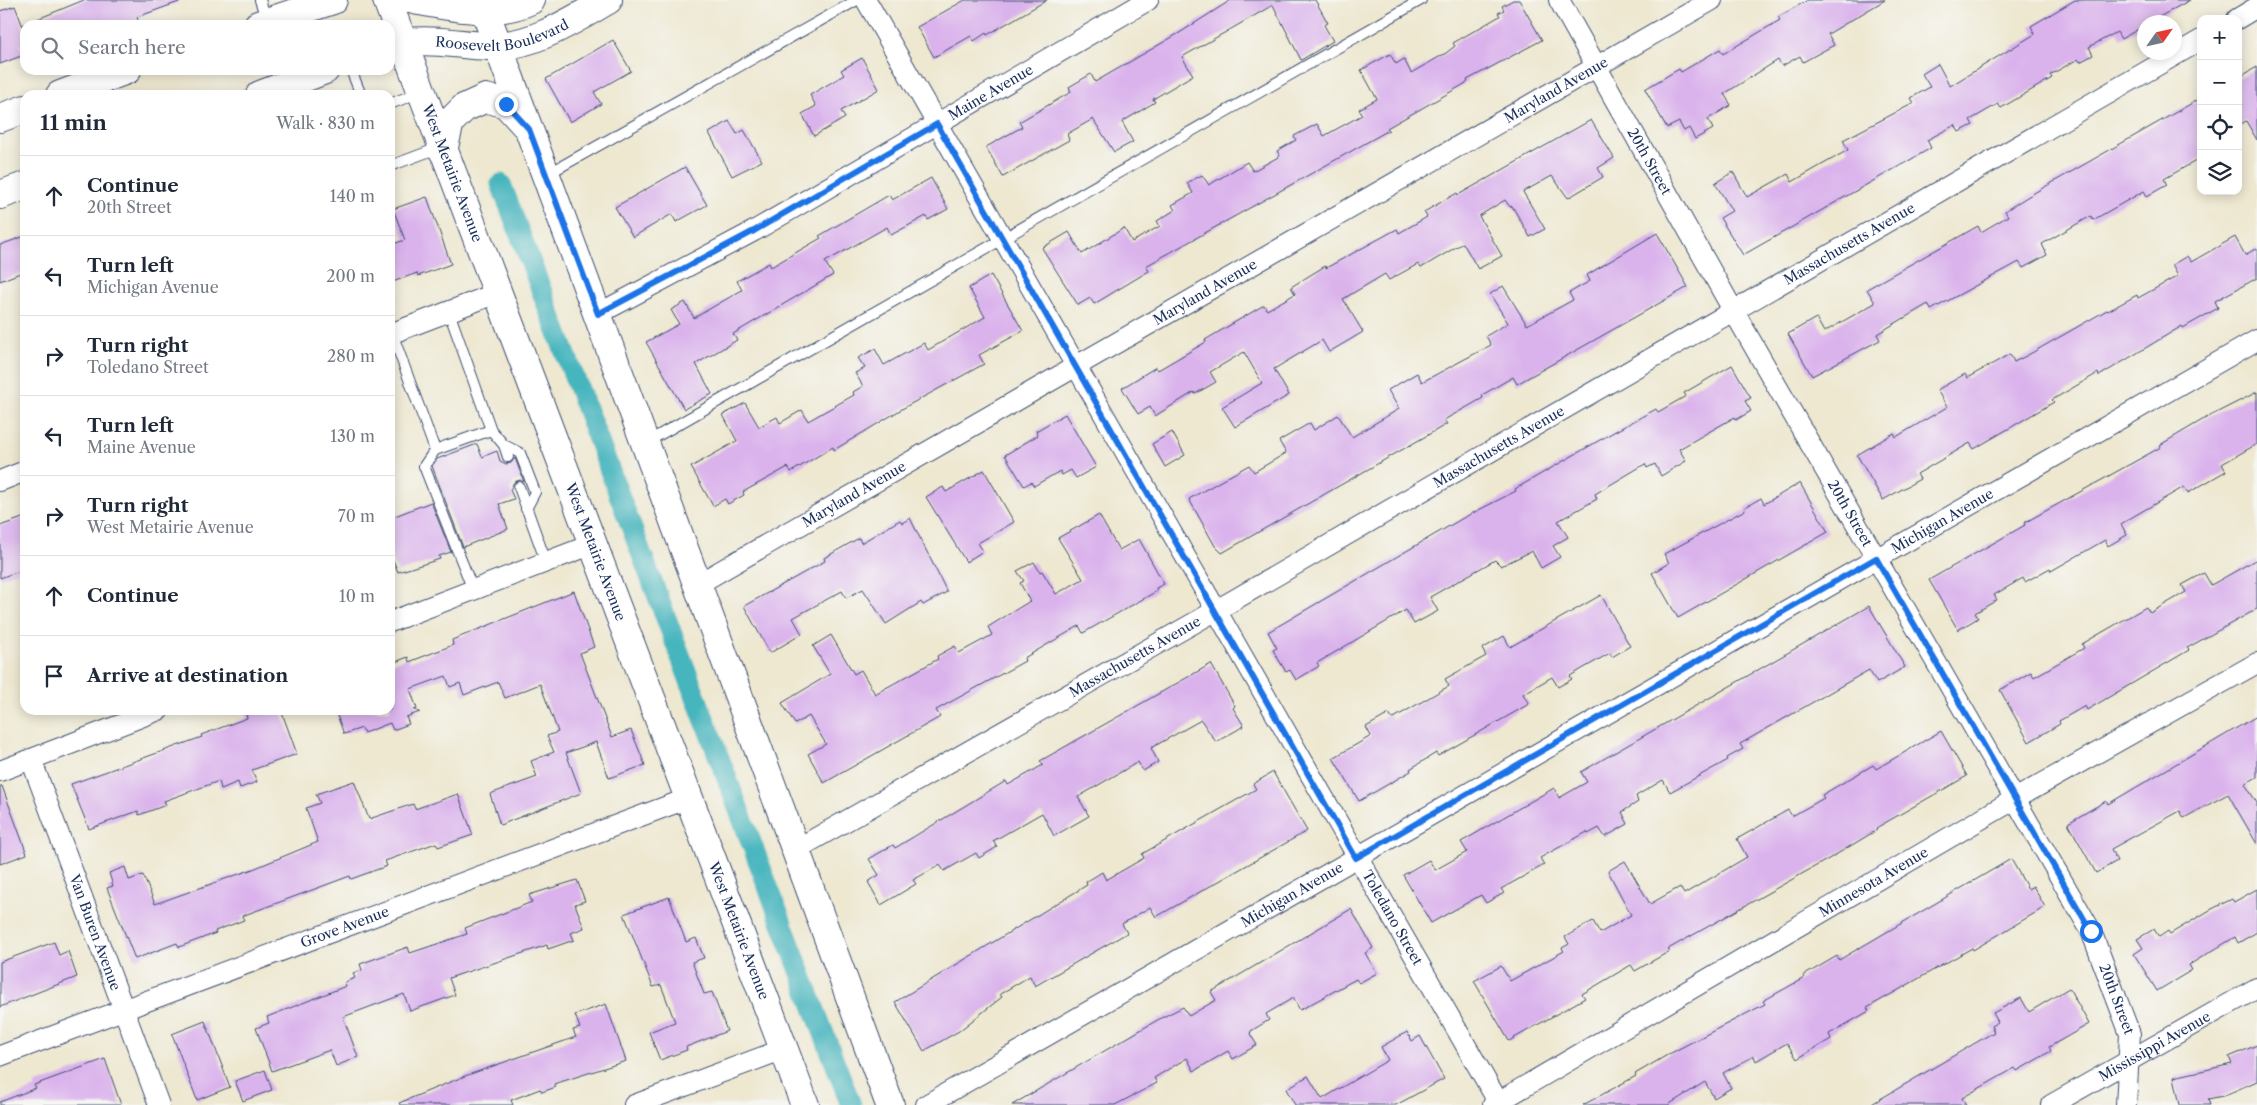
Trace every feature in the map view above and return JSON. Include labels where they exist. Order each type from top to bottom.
[{"type":"main road","points":[[262,16],[330,0]]},
{"type":"main road","name":"West Metairie Avenue","points":[[386,0],[391,20]]},
{"type":"main road","name":"Roosevelt Boulevard","points":[[414,0],[468,9],[483,5],[513,7],[531,0]]},
{"type":"main road","name":"Roosevelt Boulevard","points":[[396,44],[431,41],[498,46],[524,41],[556,29],[608,0]]},
{"type":"main road","points":[[483,5],[890,1105]]},
{"type":"main road","name":"West Metairie Avenue","points":[[396,44],[421,92],[805,1105]]},
{"type":"main road","points":[[73,90],[114,75]]},
{"type":"main road","points":[[291,89],[316,75]]},
{"type":"main road","points":[[442,149],[450,122],[464,108],[486,98],[506,104],[529,129]]},
{"type":"main road","points":[[0,118],[20,111]]},
{"type":"main road","points":[[0,195],[20,188]]},
{"type":"street","name":"Toledano Street","points":[[866,0],[1497,1104]]},
{"type":"street","name":"Maine Avenue","points":[[598,314],[754,231],[1148,0]]},
{"type":"street","name":"20th Street","points":[[1560,0],[1733,310],[2091,931],[2130,1034],[2126,1105]]},
{"type":"street","name":"Maryland Avenue","points":[[698,584],[1712,0]]},
{"type":"street","points":[[2242,16],[2257,6],[2254,0]]},
{"type":"street","name":"Massachusetts Avenue","points":[[795,850],[1215,610],[2197,42]]},
{"type":"street","points":[[395,332],[498,294]]},
{"type":"street","name":"Michigan Avenue","points":[[926,1105],[2257,340]]},
{"type":"street","points":[[0,481],[20,473]]},
{"type":"street","points":[[395,620],[593,544]]},
{"type":"street","name":"Minnesota Avenue","points":[[1497,1104],[2015,799],[2257,663]]},
{"type":"street","points":[[0,771],[146,715]]},
{"type":"street","name":"Van Buren Avenue","points":[[31,759],[159,1105]]},
{"type":"street","name":"Grove Avenue","points":[[0,1056],[689,798]]},
{"type":"street","name":"Mississippi Avenue","points":[[2051,1105],[2257,988]]},
{"type":"street","points":[[634,1105],[784,1050]]},
{"type":"lane","points":[[546,175],[857,0]]},
{"type":"lane","points":[[646,443],[1421,0]]},
{"type":"lane","points":[[353,75],[358,90]]},
{"type":"lane","points":[[395,102],[421,92]]},
{"type":"lane","points":[[395,164],[442,149]]},
{"type":"lane","points":[[449,312],[491,430],[504,445],[508,457]]},
{"type":"lane","points":[[395,345],[435,450]]},
{"type":"lane","points":[[473,590],[424,466],[435,450],[491,430]]},
{"type":"lane","points":[[504,445],[520,453],[535,492],[526,509]]},
{"type":"lane","points":[[519,487],[546,562]]},
{"type":"building","points":[[84,0],[179,0],[179,2],[137,17],[138,20],[35,20]]},
{"type":"building","points":[[965,0],[1047,0],[987,35],[986,33],[974,41],[971,36],[934,57],[917,27]]},
{"type":"building","points":[[1231,0],[1315,0],[1328,23],[1324,25],[1333,41],[1301,60],[1273,5],[1182,57],[1193,75],[1153,99],[1155,102],[1122,122],[1133,142],[1114,152],[1093,119],[1067,134],[1069,140],[1003,177],[986,147],[1022,127],[1019,122],[1071,92],[1069,87],[1091,74],[1095,82],[1181,32]]},
{"type":"building","points":[[1513,0],[1519,0],[1542,40],[1467,80],[1468,82],[1387,128],[1389,130],[1146,266],[1149,271],[1094,304],[1090,298],[1078,305],[1042,248],[1069,232],[1082,254],[1124,228],[1132,242],[1160,226],[1157,221],[1175,210],[1172,205],[1193,193],[1187,183],[1202,175],[1209,185],[1247,162],[1253,171],[1280,156],[1277,151],[1296,140],[1294,136],[1317,124],[1324,136],[1362,115],[1359,109],[1377,99],[1361,70],[1390,54],[1396,64],[1404,59],[1411,73],[1446,53],[1455,46],[1453,43],[1500,16],[1498,13],[1504,10],[1502,6]]},
{"type":"building","points":[[1808,0],[1885,0],[1828,34],[1834,45],[1803,62],[1800,56],[1782,66],[1778,60],[1724,94],[1731,105],[1708,119],[1713,129],[1695,139],[1689,128],[1684,131],[1679,122],[1667,128],[1645,89],[1679,69],[1681,72],[1720,49],[1723,54],[1780,20],[1778,17]]},
{"type":"building","points":[[2075,0],[2190,0],[2163,15],[2137,15],[2137,30],[2121,39],[2117,32],[2089,47],[2093,55],[2080,62],[2078,59],[2050,75],[2052,78],[2001,108],[1998,104],[1970,120],[1973,125],[1959,132],[1955,125],[1927,140],[1931,148],[1743,255],[1720,218],[1732,211],[1715,183],[1733,172],[1747,197],[1788,174],[1792,182],[1848,150],[1843,140],[1914,103],[1911,98],[1930,87],[1922,74],[1938,64],[1950,86],[2035,34],[2031,26]]},
{"type":"building","points":[[15,6],[20,20],[20,56],[0,64],[0,11]]},
{"type":"building","points":[[613,40],[631,71],[594,92],[601,104],[570,122],[546,79]]},
{"type":"building","points":[[862,58],[879,89],[841,111],[845,118],[814,136],[802,114],[816,106],[810,95],[844,75],[841,70]]},
{"type":"building","points":[[2257,67],[2257,140],[2246,121],[2242,124],[2242,76]]},
{"type":"building","points":[[2197,100],[2197,160],[2164,179],[2167,185],[2147,196],[2144,191],[2093,220],[2091,216],[2042,244],[2047,255],[2023,268],[2019,262],[1931,310],[1928,304],[1877,334],[1880,340],[1812,376],[1788,334],[1816,318],[1824,332],[1875,303],[1867,289],[1978,226],[1981,232],[2008,216],[2005,211]]},
{"type":"building","points":[[1591,120],[1614,158],[1598,168],[1603,177],[1568,198],[1552,176],[1523,192],[1545,229],[1530,237],[1512,206],[1510,207],[1505,200],[1479,216],[1502,256],[1478,269],[1463,243],[1421,268],[1418,264],[1389,280],[1385,274],[1343,299],[1363,332],[1329,352],[1322,340],[1274,369],[1289,395],[1235,427],[1222,407],[1262,383],[1244,352],[1210,372],[1216,382],[1195,394],[1194,392],[1155,416],[1150,407],[1138,414],[1122,388],[1156,367],[1158,370],[1206,342],[1205,340],[1264,305],[1267,310],[1295,294],[1291,287],[1325,266],[1326,268],[1397,229],[1399,233],[1427,217],[1424,212],[1457,193],[1458,195]]},
{"type":"building","points":[[729,121],[737,134],[744,130],[762,161],[732,176],[709,133]]},
{"type":"building","points":[[685,167],[707,205],[676,222],[672,214],[633,237],[615,207]]},
{"type":"building","points":[[931,178],[948,209],[928,220],[926,216],[891,235],[887,227],[825,262],[833,275],[733,334],[737,340],[696,364],[712,394],[684,409],[646,342],[679,324],[671,310],[685,302],[694,318],[742,290],[737,281],[769,263],[771,267],[889,195],[892,200]]},
{"type":"building","points":[[427,197],[451,264],[418,276],[417,273],[395,281],[395,243],[405,240],[395,214],[395,208]]},
{"type":"building","points":[[1657,233],[1688,287],[1517,384],[1513,377],[1482,395],[1483,398],[1444,420],[1447,424],[1222,553],[1215,546],[1189,499],[1249,465],[1254,472],[1286,453],[1279,441],[1310,423],[1314,430],[1338,415],[1352,437],[1399,409],[1388,390],[1417,373],[1422,382],[1491,345],[1486,336],[1508,323],[1490,294],[1503,286],[1527,325],[1573,300],[1569,293],[1590,281],[1587,275]]},
{"type":"building","points":[[2235,237],[2245,255],[2257,248],[2257,278],[2215,301],[2218,308],[2183,328],[2182,326],[2099,376],[2098,373],[2052,400],[2054,402],[1974,449],[1970,443],[1917,474],[1920,479],[1883,500],[1857,455],[1894,433],[1896,437],[1947,407],[1937,390],[1965,374],[1967,378],[2010,354],[2014,362],[2028,355],[2107,310],[2137,295],[2138,298],[2178,276],[2172,265],[2187,256],[2191,262]]},
{"type":"building","points":[[20,238],[20,273],[0,281],[0,245]]},
{"type":"building","points":[[991,275],[1023,331],[979,355],[984,364],[907,406],[834,450],[833,447],[791,472],[788,467],[743,492],[744,495],[728,504],[725,499],[713,506],[691,467],[737,441],[723,415],[745,403],[759,427],[777,417],[780,423],[802,410],[808,421],[854,395],[853,392],[863,386],[855,373],[865,368],[858,358],[875,349],[884,365],[924,343],[928,350],[985,317],[969,288]]},
{"type":"building","points":[[1732,365],[1751,398],[1745,401],[1751,411],[1736,420],[1735,417],[1679,449],[1686,461],[1661,476],[1655,464],[1647,468],[1645,464],[1595,494],[1597,499],[1558,521],[1568,537],[1553,546],[1560,557],[1541,568],[1532,551],[1501,566],[1495,560],[1430,597],[1438,611],[1414,624],[1406,610],[1317,663],[1319,666],[1296,680],[1290,670],[1286,672],[1273,650],[1277,648],[1268,632],[1463,518],[1516,491],[1515,489],[1612,433],[1656,409],[1658,412],[1686,396],[1684,393]]},
{"type":"building","points":[[2257,392],[2257,444],[2222,464],[2226,471],[2188,493],[2184,487],[2121,524],[2127,535],[2108,546],[2105,540],[2051,571],[2050,568],[2025,582],[2023,578],[1994,595],[1997,600],[1975,613],[1978,618],[1958,630],[1929,580],[2025,525],[2024,523],[2161,447],[2160,445],[2204,419]]},
{"type":"building","points":[[1065,414],[1096,467],[1076,478],[1071,470],[1062,475],[1060,471],[1034,486],[1031,482],[1024,486],[1005,455],[1038,435],[1036,431]]},
{"type":"building","points":[[1172,432],[1185,455],[1165,467],[1152,444]]},
{"type":"building","points":[[477,444],[482,457],[497,451],[500,461],[506,464],[511,463],[515,458],[524,482],[520,480],[514,482],[510,490],[514,499],[499,504],[508,529],[463,547],[432,466],[437,459]]},
{"type":"building","points":[[984,470],[1014,522],[978,543],[983,551],[966,562],[926,497],[943,487],[946,492]]},
{"type":"building","points":[[1800,483],[1828,532],[1678,618],[1652,573],[1669,563],[1664,554],[1745,510],[1744,508],[1761,498],[1764,504]]},
{"type":"building","points":[[431,502],[451,552],[439,556],[440,559],[398,572],[395,565],[395,516]]},
{"type":"building","points":[[1099,515],[1119,550],[1139,539],[1164,584],[1156,588],[1157,591],[1083,633],[1079,626],[1024,658],[1025,661],[936,710],[940,717],[824,783],[808,754],[826,744],[809,716],[795,724],[782,703],[830,674],[813,646],[831,635],[854,674],[861,670],[875,694],[938,659],[937,656],[955,646],[959,653],[992,635],[988,627],[1030,601],[1020,583],[1024,581],[1017,571],[1034,562],[1056,594],[1083,579],[1058,538]]},
{"type":"building","points":[[910,518],[947,592],[923,605],[921,602],[886,624],[863,589],[846,598],[842,591],[793,618],[802,634],[770,653],[744,606],[825,561],[824,558],[859,538],[861,543],[900,520],[902,523]]},
{"type":"building","points":[[20,519],[20,571],[0,578],[0,526]]},
{"type":"building","points":[[2257,559],[2257,609],[2187,648],[2189,650],[2087,710],[2085,706],[2059,721],[2060,724],[2029,742],[2000,690],[2031,672],[2034,677],[2084,648],[2082,644],[2146,607],[2150,613],[2186,592],[2182,585],[2204,573],[2211,585]]},
{"type":"building","points":[[574,591],[594,647],[580,653],[612,737],[631,730],[645,765],[609,778],[596,742],[566,753],[581,793],[500,825],[490,794],[537,777],[531,761],[554,752],[547,736],[558,732],[540,684],[505,698],[498,682],[464,695],[460,683],[450,687],[446,676],[410,689],[417,709],[414,710],[420,712],[406,717],[409,724],[393,730],[390,723],[364,733],[362,728],[344,734],[337,715],[395,715],[395,662],[408,657],[409,662],[453,645],[452,640]]},
{"type":"building","points":[[1601,595],[1630,646],[1612,657],[1610,653],[1570,676],[1572,679],[1558,687],[1552,677],[1523,694],[1529,704],[1438,756],[1436,753],[1410,769],[1411,771],[1359,801],[1333,758],[1371,736],[1366,727],[1389,714],[1392,719],[1449,686],[1445,679],[1486,656],[1482,649],[1504,636],[1510,647]]},
{"type":"building","points":[[1869,606],[1905,667],[1877,683],[1869,670],[1740,744],[1743,749],[1727,758],[1728,760],[1670,792],[1663,780],[1636,796],[1638,802],[1622,812],[1628,824],[1605,837],[1599,828],[1588,834],[1587,832],[1540,858],[1544,865],[1501,889],[1504,893],[1486,903],[1481,895],[1431,923],[1403,875],[1429,860],[1435,870],[1467,852],[1461,842],[1554,788],[1559,798],[1587,782],[1581,772]]},
{"type":"building","points":[[1211,664],[1244,726],[1216,742],[1201,720],[1151,748],[1158,762],[1143,771],[1138,762],[1078,797],[1089,816],[1054,836],[1042,813],[993,841],[997,847],[979,858],[976,853],[944,871],[940,865],[913,880],[916,884],[881,905],[868,882],[879,875],[869,859],[893,845],[895,848],[1006,781],[1008,785],[1043,765],[1040,761]]},
{"type":"building","points":[[246,715],[283,715],[297,754],[252,770],[257,782],[240,788],[238,782],[221,789],[219,781],[164,801],[166,805],[139,815],[138,811],[89,829],[71,784],[202,737],[201,735],[247,718]]},
{"type":"building","points":[[2257,716],[2257,777],[2245,784],[2257,803],[2257,844],[2228,794],[2184,818],[2180,811],[2111,849],[2117,861],[2096,873],[2068,823],[2106,801],[2108,804]]},
{"type":"building","points":[[1941,731],[1967,776],[1876,828],[1877,830],[1832,857],[1668,949],[1670,951],[1635,971],[1631,965],[1582,994],[1585,998],[1509,1041],[1474,981],[1501,966],[1510,981],[1564,951],[1562,948],[1569,944],[1565,937],[1593,921],[1600,933],[1631,915],[1608,871],[1625,861],[1650,904],[1680,887],[1684,894],[1747,857],[1737,839],[1788,810],[1792,816],[1824,798],[1822,795],[1873,765],[1876,769]]},
{"type":"building","points":[[1273,772],[1307,831],[1156,917],[1150,907],[1122,924],[1127,933],[1035,986],[1030,976],[1000,994],[1002,997],[959,1031],[924,1051],[895,1002],[1087,885],[1086,882],[1102,872],[1106,880],[1144,858],[1142,854],[1256,789],[1253,784]]},
{"type":"building","points":[[354,781],[369,819],[413,804],[415,809],[458,794],[473,835],[438,847],[436,843],[385,861],[387,866],[351,879],[350,876],[242,916],[244,920],[179,947],[177,943],[135,959],[107,888],[113,886],[109,873],[125,867],[129,880],[143,875],[155,904],[253,869],[318,842],[306,808],[320,803],[316,794]]},
{"type":"building","points":[[0,786],[2,786],[27,854],[0,864]]},
{"type":"building","points":[[2011,859],[2028,889],[2033,886],[2045,907],[1973,950],[1972,948],[1867,1008],[1869,1011],[1829,1034],[1831,1039],[1797,1059],[1787,1043],[1756,1061],[1754,1056],[1723,1073],[1731,1088],[1714,1098],[1705,1082],[1668,1105],[1583,1105],[1636,1076],[1635,1074],[1669,1054],[1765,1004],[1763,1001],[1804,978],[1803,976],[1837,956],[1839,960]]},
{"type":"building","points":[[577,880],[585,901],[575,904],[584,928],[571,933],[574,940],[548,949],[547,945],[449,978],[455,995],[410,1011],[404,994],[343,1017],[358,1057],[336,1066],[330,1050],[272,1071],[256,1028],[269,1023],[267,1017],[346,986],[345,982],[355,978],[353,973],[362,970],[360,964],[408,947],[410,953],[467,934],[465,928],[532,902],[529,895]]},
{"type":"building","points":[[2257,889],[2257,932],[2238,943],[2235,937],[2189,965],[2192,970],[2157,991],[2134,954],[2143,948],[2137,939],[2154,929],[2159,937],[2168,931],[2170,934],[2210,910],[2232,899],[2234,902]]},
{"type":"building","points":[[669,897],[686,942],[696,938],[704,958],[692,962],[704,994],[712,992],[727,1031],[686,1047],[687,1050],[660,1060],[649,1032],[675,1022],[661,985],[653,987],[624,914]]},
{"type":"building","points":[[1351,909],[1373,948],[1365,953],[1377,973],[1359,983],[1356,979],[1300,1010],[1293,998],[1266,1014],[1269,1020],[1251,1031],[1250,1034],[1257,1045],[1233,1059],[1228,1051],[1194,1071],[1187,1058],[1154,1078],[1157,1083],[1115,1105],[1012,1105],[1161,1018],[1183,1007],[1189,1016],[1216,1000],[1211,992]]},
{"type":"building","points":[[54,942],[59,955],[68,951],[77,977],[0,1007],[0,962]]},
{"type":"building","points":[[2069,988],[2089,1024],[2049,1047],[2051,1051],[2017,1071],[2015,1068],[1962,1098],[1966,1105],[1870,1105],[1994,1032],[1991,1026],[1998,1022],[1993,1013],[2021,998],[2029,1012]]},
{"type":"building","points":[[606,1004],[626,1061],[554,1084],[556,1087],[542,1092],[540,1089],[511,1100],[513,1105],[400,1105],[399,1103],[465,1076],[576,1037],[573,1030],[580,1028],[575,1015]]},
{"type":"building","points":[[205,1021],[230,1087],[197,1100],[172,1034]]},
{"type":"building","points":[[1407,1032],[1412,1041],[1420,1036],[1444,1079],[1396,1105],[1295,1105],[1286,1089],[1308,1076],[1322,1099],[1388,1060],[1381,1047]]},
{"type":"building","points":[[2257,1045],[2257,1081],[2223,1096],[2208,1099],[2210,1105],[2180,1105],[2174,1077],[2232,1064],[2229,1057]]},
{"type":"building","points":[[105,1059],[121,1105],[0,1105],[0,1102],[36,1088],[34,1085]]},
{"type":"building","points":[[265,1070],[272,1090],[243,1101],[235,1081]]},
{"type":"waterway","points":[[501,184],[851,1105]]},
{"type":"route","points":[[506,104],[529,129],[598,314],[754,231],[937,124],[1356,858],[1876,558],[2091,931]]}]
